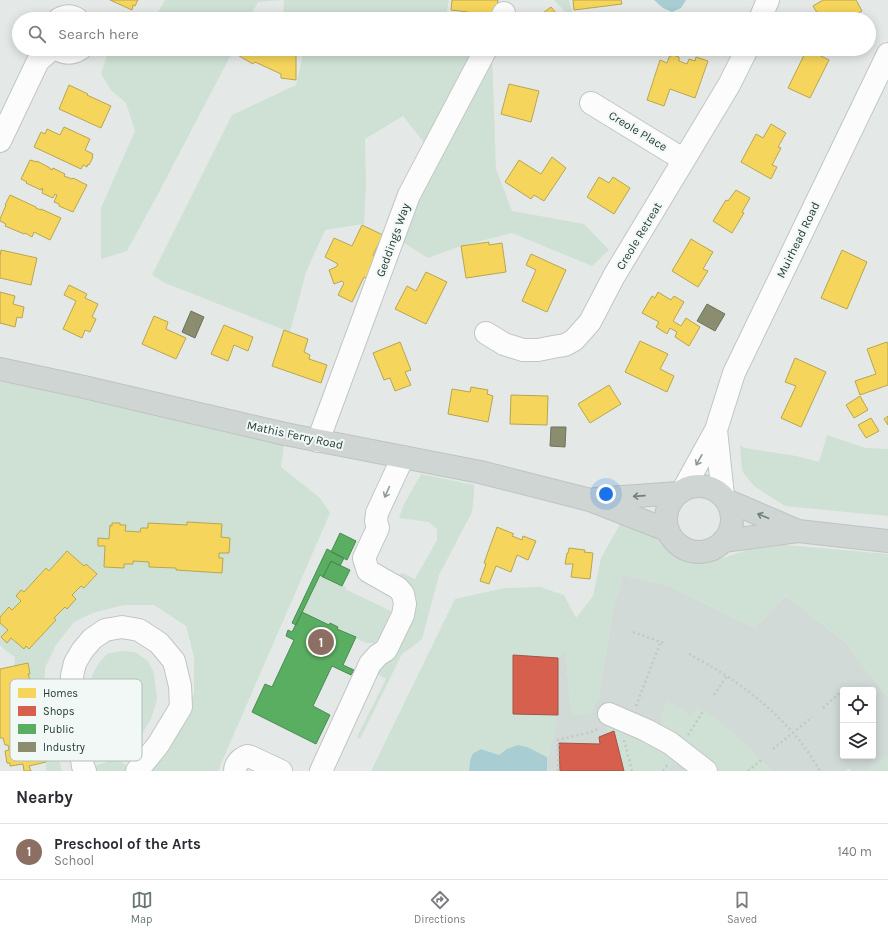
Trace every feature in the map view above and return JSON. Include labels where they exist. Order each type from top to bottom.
[{"type":"main road","name":"Mathis Ferry Road","points":[[0,369],[278,432],[480,472],[590,500],[667,530]]},
{"type":"main road","points":[[724,498],[730,508],[732,517],[731,526],[728,534],[716,547],[700,552],[692,551],[677,544],[671,537],[667,530],[665,520],[671,500],[680,491],[691,487],[700,486],[708,487],[724,498],[798,531]]},
{"type":"main road","name":"Mathis Ferry Road","points":[[590,500],[680,491]]},
{"type":"main road","points":[[723,541],[798,531],[888,541]]},
{"type":"street","points":[[763,12],[768,0]]},
{"type":"street","name":"Muirhead Road","points":[[680,491],[716,430],[734,373],[888,54]]},
{"type":"street","points":[[0,141],[38,61],[44,56]]},
{"type":"street","name":"Geddings Way","points":[[318,440],[410,195],[482,56]]},
{"type":"street","name":"Creole Retreat","points":[[486,333],[504,344],[523,350],[538,350],[565,345],[574,340],[590,322],[614,276],[729,85],[744,56]]},
{"type":"street","name":"Creole Place","points":[[591,103],[684,160]]},
{"type":"street","name":"Muirhead Road","points":[[716,430],[724,498]]},
{"type":"street","points":[[321,771],[370,664],[378,655],[386,650],[403,614],[405,604],[404,594],[398,588],[368,571],[364,558],[378,528],[386,525],[390,520],[410,458]]},
{"type":"street","points":[[72,679],[75,663],[82,651],[92,639],[105,630],[122,627],[139,630],[159,643],[174,661],[180,686],[181,707],[158,745],[137,771]]},
{"type":"street","points":[[609,714],[646,730],[670,744],[706,771]]},
{"type":"street","points":[[239,764],[247,756],[281,771]]},
{"type":"street","points":[[81,761],[85,771]]},
{"type":"path","points":[[633,632],[666,644]]},
{"type":"path","points":[[635,709],[660,641]]},
{"type":"path","points":[[689,654],[727,676],[766,706],[800,742],[820,771]]},
{"type":"path","points":[[714,695],[727,676]]},
{"type":"path","points":[[823,708],[840,693]]},
{"type":"path","points":[[683,754],[704,710]]},
{"type":"path","points":[[558,771],[558,740],[595,731],[609,714]]},
{"type":"path","points":[[773,750],[812,717]]},
{"type":"path","points":[[624,739],[632,771]]},
{"type":"path","points":[[748,771],[761,760]]},
{"type":"shaded area","points":[[623,575],[669,586],[755,628],[786,596],[844,641],[888,698],[888,756],[865,771],[851,771],[849,769],[845,771],[547,771],[547,757],[550,753],[513,714],[513,655],[558,658],[566,650],[570,705],[595,703],[598,700],[614,605]]},
{"type":"green space","points":[[165,0],[282,0],[258,2],[253,12],[158,12]]},
{"type":"green space","points":[[284,0],[449,0],[447,12],[283,12]]},
{"type":"green space","points":[[554,0],[569,0],[572,12],[565,12]]},
{"type":"green space","points":[[107,56],[230,56],[127,251],[101,259],[101,208],[135,131],[126,103],[111,90],[101,74]]},
{"type":"green space","points":[[303,56],[492,56],[496,169],[512,211],[584,224],[609,250],[592,266],[512,233],[461,246],[428,258],[398,239],[400,187],[428,173],[426,145],[403,116],[365,139],[366,184],[364,224],[325,230],[306,272],[290,332],[165,283],[152,275],[232,115],[296,85]]},
{"type":"green space","points":[[0,381],[284,444],[281,467],[320,498],[330,513],[219,771],[147,771],[185,715],[194,693],[194,657],[186,626],[154,605],[124,605],[93,613],[74,622],[56,645],[45,668],[45,679],[30,679],[28,663],[14,666],[15,657],[0,645]]},
{"type":"green space","points":[[827,435],[866,448],[888,449],[888,516],[785,506],[754,486],[742,471],[740,445],[745,448],[796,456],[819,462]]},
{"type":"green space","points":[[421,474],[474,485],[472,512],[439,575],[422,639],[402,654],[361,737],[358,739],[357,737],[386,679],[375,673],[399,646],[400,574],[403,573],[415,579],[437,540],[437,529],[429,522],[399,518],[403,506]]},
{"type":"green space","points":[[623,519],[643,528],[679,556],[705,564],[750,549],[785,545],[888,554],[888,698],[844,641],[786,596],[755,628],[669,586],[623,575],[614,605],[598,700],[595,703],[593,713],[574,716],[570,705],[566,651],[558,658],[513,655],[513,714],[558,715],[550,753],[547,757],[538,753],[507,749],[499,755],[481,749],[473,752],[470,760],[469,771],[371,771],[455,599],[505,588],[540,587],[564,595],[576,618],[593,596],[601,558]]},
{"type":"green space","points":[[320,575],[391,611],[378,640],[374,643],[366,643],[337,629],[338,627],[330,623],[329,625],[302,612]]},
{"type":"green space","points":[[121,651],[135,652],[148,661],[154,673],[157,700],[151,719],[142,734],[142,679],[92,679],[98,664],[107,654]]},
{"type":"green space","points":[[667,701],[692,715],[698,706],[737,736],[772,771],[718,771],[688,745],[666,730],[661,721],[661,716]]},
{"type":"green space","points":[[606,724],[618,728],[675,756],[674,761],[668,771],[624,771],[614,732],[608,733]]},
{"type":"green space","points":[[888,756],[888,771],[865,771]]},
{"type":"green space","points":[[59,761],[62,771],[46,771],[46,762]]},
{"type":"green space","points":[[120,761],[128,767],[127,771],[95,770],[97,765],[107,762]]},
{"type":"water","points":[[654,0],[686,0],[681,8],[672,12],[663,8]]},
{"type":"water","points":[[518,745],[527,747],[547,757],[547,771],[469,771],[470,760],[473,753],[481,749],[499,755],[507,749]]},
{"type":"building: Homes","points":[[110,0],[138,0],[135,6],[133,5],[132,10]]},
{"type":"building: Homes","points":[[452,0],[498,0],[496,12],[468,12],[451,10]]},
{"type":"building: Homes","points":[[573,0],[621,0],[622,4],[574,10]]},
{"type":"building: Homes","points":[[823,0],[856,0],[862,11],[817,12],[813,6]]},
{"type":"building: Homes","points":[[551,7],[555,12],[544,12]]},
{"type":"building: Homes","points":[[239,56],[296,56],[296,80],[281,78],[281,74],[255,62],[253,64]]},
{"type":"building: Homes","points":[[804,56],[821,56],[829,60],[810,98],[788,88]]},
{"type":"building: Homes","points":[[669,57],[679,57],[679,61],[687,64],[689,59],[695,61],[696,57],[708,61],[695,98],[670,89],[664,106],[647,100],[660,60],[667,63]]},
{"type":"building: Homes","points":[[509,84],[539,91],[531,122],[501,114]]},
{"type":"building: Homes","points":[[69,85],[111,106],[101,128],[59,109]]},
{"type":"building: Homes","points":[[771,124],[786,133],[778,147],[781,148],[772,165],[777,167],[771,179],[741,162],[756,134],[763,138]]},
{"type":"building: Homes","points":[[64,127],[90,139],[85,150],[93,154],[93,157],[87,167],[83,165],[81,169],[34,147],[41,132],[45,134],[47,129],[60,135]]},
{"type":"building: Homes","points":[[552,157],[566,168],[544,201],[534,195],[531,199],[505,182],[519,160],[541,174]]},
{"type":"building: Homes","points":[[30,160],[37,161],[52,170],[53,168],[65,174],[64,176],[73,178],[87,185],[73,212],[59,206],[59,204],[54,202],[57,195],[55,194],[53,198],[42,193],[42,188],[41,190],[21,179]]},
{"type":"building: Homes","points":[[599,177],[609,183],[613,177],[630,188],[614,214],[587,197]]},
{"type":"building: Homes","points":[[736,190],[750,198],[742,212],[744,213],[732,233],[713,221],[726,200],[728,201]]},
{"type":"building: Homes","points":[[10,195],[61,218],[50,240],[34,232],[32,237],[25,233],[24,234],[5,226],[6,224],[0,221]]},
{"type":"building: Homes","points":[[362,225],[383,235],[373,255],[379,258],[369,279],[364,277],[352,302],[338,295],[344,283],[342,281],[334,284],[329,270],[336,267],[338,264],[325,257],[334,238],[352,246]]},
{"type":"building: Homes","points":[[691,239],[713,252],[703,269],[708,271],[698,287],[672,271]]},
{"type":"building: Homes","points":[[489,242],[489,245],[502,243],[506,272],[466,278],[461,246]]},
{"type":"building: Homes","points":[[1,250],[37,258],[31,285],[0,278]]},
{"type":"building: Homes","points":[[842,250],[867,262],[847,309],[821,298]]},
{"type":"building: Homes","points":[[531,254],[566,270],[547,312],[522,301],[536,270],[526,265]]},
{"type":"building: Homes","points":[[426,272],[447,282],[426,324],[395,309],[407,286],[416,291]]},
{"type":"building: Homes","points":[[69,285],[87,294],[85,298],[98,304],[92,317],[96,319],[90,332],[85,330],[82,338],[63,329],[76,301],[64,295]]},
{"type":"building: Homes","points":[[0,292],[15,296],[13,304],[24,307],[22,318],[17,317],[15,327],[0,323]]},
{"type":"building: Homes","points":[[658,292],[671,300],[674,296],[684,302],[673,321],[681,326],[686,318],[700,327],[689,346],[675,337],[677,332],[670,328],[667,334],[656,327],[659,322],[642,313],[652,296],[655,298]]},
{"type":"building: Homes","points":[[154,316],[168,322],[166,329],[186,338],[176,359],[142,344]]},
{"type":"building: Homes","points":[[224,325],[253,337],[248,351],[234,345],[228,361],[211,354]]},
{"type":"building: Homes","points":[[284,330],[308,339],[304,352],[310,355],[309,359],[327,365],[321,383],[272,366]]},
{"type":"building: Homes","points":[[640,341],[668,354],[660,369],[674,376],[667,392],[625,372]]},
{"type":"building: Homes","points":[[400,342],[411,370],[405,372],[411,385],[395,391],[390,378],[384,380],[373,353]]},
{"type":"building: Homes","points":[[887,342],[888,385],[860,395],[855,381],[876,374],[867,349]]},
{"type":"building: Homes","points":[[795,358],[826,372],[801,427],[781,418],[796,386],[785,382]]},
{"type":"building: Homes","points":[[609,385],[621,404],[590,423],[578,404]]},
{"type":"building: Homes","points":[[471,387],[488,390],[487,394],[493,396],[488,422],[448,414],[452,389],[470,392]]},
{"type":"building: Homes","points":[[511,395],[548,396],[547,425],[510,424]]},
{"type":"building: Homes","points":[[860,396],[868,410],[854,418],[846,405]]},
{"type":"building: Homes","points":[[888,416],[888,425],[884,419]]},
{"type":"building: Homes","points":[[871,418],[879,431],[866,438],[858,425]]},
{"type":"building: Homes","points":[[187,522],[222,524],[221,537],[230,538],[229,553],[219,553],[219,558],[223,558],[222,573],[176,570],[176,568],[149,567],[149,562],[133,561],[133,564],[124,564],[124,568],[104,567],[105,546],[98,546],[98,538],[109,539],[110,525],[112,526],[112,523],[126,525],[125,531],[140,532],[141,528],[148,528],[148,523],[187,525]]},
{"type":"building: Homes","points":[[497,527],[514,534],[512,536],[522,540],[523,536],[536,541],[528,560],[517,555],[511,572],[496,566],[489,584],[480,581],[486,564],[484,563]]},
{"type":"building: Homes","points":[[569,548],[585,550],[584,552],[593,553],[590,579],[571,577],[573,564],[565,564]]},
{"type":"building: Homes","points":[[67,551],[84,566],[86,564],[97,574],[84,588],[81,586],[72,595],[76,599],[67,609],[65,607],[54,618],[56,620],[29,649],[26,646],[24,649],[11,638],[7,643],[1,637],[8,630],[0,623],[0,617],[9,607],[12,610],[21,601],[16,596],[21,590],[24,592],[46,568],[49,571]]},
{"type":"building: Homes","points":[[28,663],[30,679],[10,679],[10,761],[46,761],[29,766],[31,771],[24,771],[23,764],[10,766],[10,763],[7,763],[5,751],[9,750],[8,745],[5,745],[3,738],[0,738],[0,669]]},
{"type":"building: Shops","points":[[513,655],[558,658],[558,715],[513,714]]},
{"type":"building: Shops","points":[[614,731],[624,771],[560,771],[559,743],[600,744],[599,737]]},
{"type":"building: Public","points":[[340,533],[356,541],[347,560],[331,552]]},
{"type":"building: Public","points":[[327,549],[344,558],[340,566],[331,561],[323,577],[320,575],[296,625],[292,623]]},
{"type":"building: Public","points":[[331,561],[350,570],[342,586],[323,577]]},
{"type":"building: Public","points":[[302,612],[329,625],[330,623],[338,627],[337,629],[356,637],[343,665],[354,670],[351,675],[332,666],[313,706],[330,715],[316,744],[252,712],[265,684],[272,687],[294,640],[286,636],[288,630],[292,632]]},
{"type":"building: Industry","points":[[707,304],[725,314],[715,331],[697,321]]},
{"type":"building: Industry","points":[[191,311],[204,317],[195,338],[182,332]]},
{"type":"building: Industry","points":[[551,427],[566,427],[565,447],[550,446]]},
{"type":"place","name":"Preschool of the Arts","points":[[321,642]]}]
